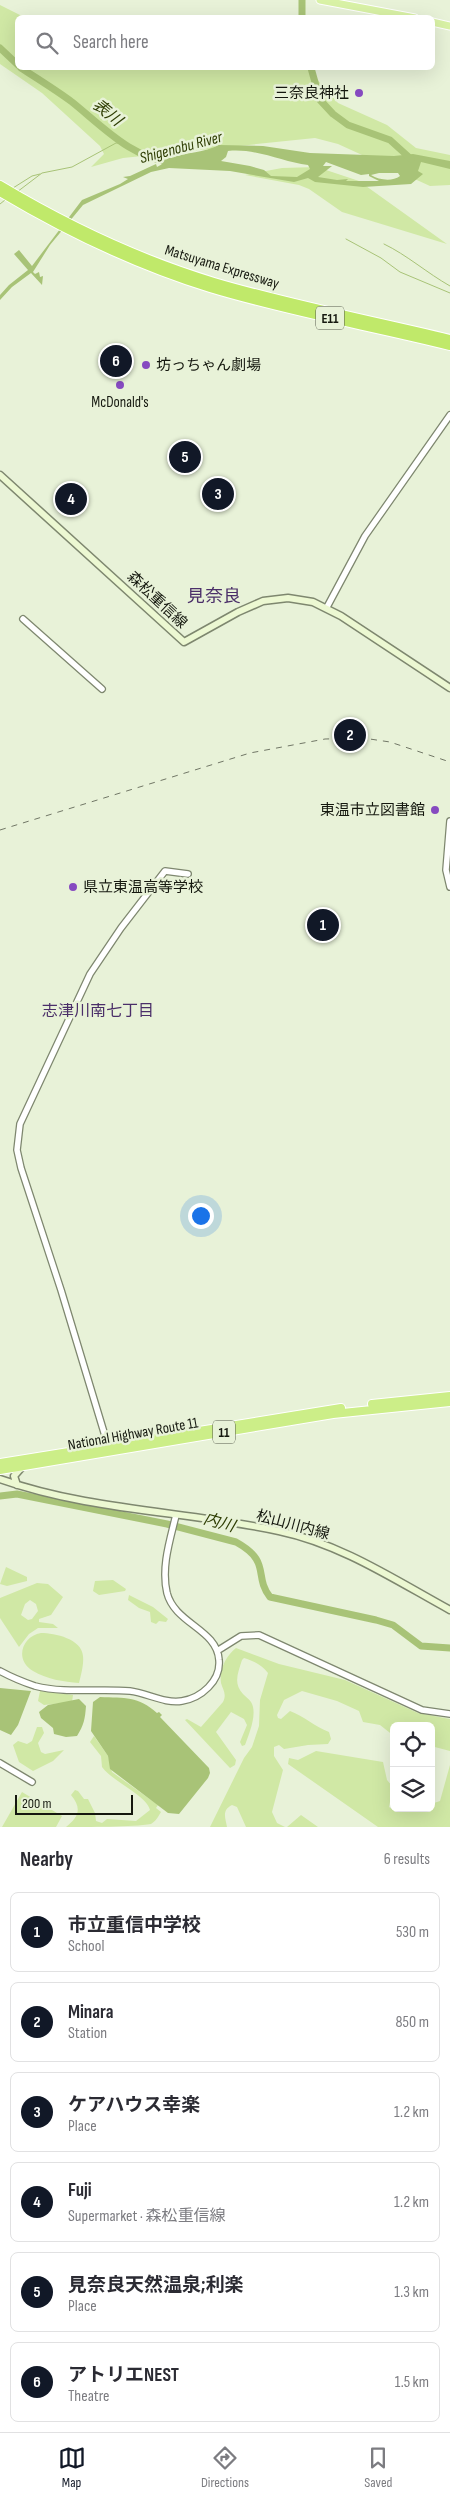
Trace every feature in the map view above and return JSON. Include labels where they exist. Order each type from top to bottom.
[{"type":"highway","name":"Matsuyama Expressway","points":[[0,185],[44,210],[109,242],[212,284],[302,312],[450,346]]},
{"type":"highway","name":"Matsuyama Expressway","points":[[0,192],[41,216],[106,248],[167,273],[450,339]]},
{"type":"highway","name":"National Highway Route 11","points":[[0,1470],[109,1448],[314,1412],[450,1396]]},
{"type":"highway","name":"National Highway Route 11","points":[[0,1463],[343,1413],[450,1402]]},
{"type":"main road","points":[[320,0],[399,15]]},
{"type":"main road","points":[[435,23],[450,26]]},
{"type":"main road","name":"森松重信線","points":[[0,475],[184,642],[238,612],[263,601],[288,598],[313,602],[327,607],[450,688]]},
{"type":"main road","points":[[17,1485],[14,1476],[22,1467]]},
{"type":"main road","name":"松山川内線","points":[[0,1479],[62,1498],[280,1531],[320,1543],[362,1562],[450,1610]]},
{"type":"street","points":[[327,607],[365,536],[450,415]]},
{"type":"street","points":[[23,619],[102,689]]},
{"type":"street","points":[[450,821],[446,870],[450,887]]},
{"type":"street","points":[[109,1448],[21,1168],[17,1150],[17,1138],[27,1109],[98,961],[165,871],[188,874]]},
{"type":"street","points":[[0,1671],[36,1686],[71,1690],[130,1691],[180,1702],[199,1695],[213,1682],[219,1666],[217,1651],[209,1638],[178,1614],[170,1601],[165,1573],[176,1515]]},
{"type":"street","points":[[217,1651],[247,1634],[264,1636],[413,1706],[430,1712],[450,1714]]},
{"type":"street","points":[[0,1763],[32,1782]]},
{"type":"shaded area","points":[[0,5],[20,15],[15,15],[15,70],[309,70],[338,103],[387,125],[416,148],[450,155],[450,185],[430,186],[338,144],[315,138],[123,158],[91,167],[104,154],[100,146],[42,93],[0,64]]},
{"type":"shaded area","points":[[219,145],[263,146],[310,153],[394,156],[413,154],[450,161],[450,169],[421,162],[418,171],[423,174],[411,184],[363,187],[315,182],[308,178],[294,182],[230,171],[169,168],[151,172],[83,205],[50,245],[33,272],[35,274],[39,272],[40,277],[43,276],[42,285],[31,273],[12,287],[0,300],[0,295],[9,285],[28,270],[14,254],[19,250],[32,266],[82,200],[128,179],[123,177],[130,176],[156,164],[157,167],[171,158]],"holes":[[[228,151],[259,153],[308,165],[310,169],[297,177],[271,176],[264,170],[221,161],[226,157]],[[326,162],[361,175],[369,174],[369,176],[379,181],[346,181],[348,179],[337,180],[318,177],[332,166],[323,166]],[[398,173],[400,176],[386,180],[371,175]]]},
{"type":"shaded area","points":[[317,167],[359,181],[447,244],[342,212],[309,189],[299,185],[245,175],[282,168]]},
{"type":"shaded area","points":[[6,1567],[27,1577],[27,1581],[7,1586],[0,1584]]},
{"type":"shaded area","points":[[113,1580],[126,1589],[125,1591],[99,1595],[93,1591],[95,1581]]},
{"type":"shaded area","points":[[37,1583],[48,1584],[63,1597],[51,1615],[39,1619],[39,1622],[53,1624],[58,1628],[38,1628],[29,1634],[19,1647],[0,1618],[0,1598]],"holes":[[[30,1600],[36,1604],[38,1611],[32,1619],[28,1620],[21,1615],[25,1604]]]},
{"type":"shaded area","points":[[129,1595],[153,1607],[168,1619],[166,1622],[159,1621],[156,1624],[151,1622],[150,1612],[139,1608],[128,1600]]},
{"type":"shaded area","points":[[41,1633],[67,1638],[78,1645],[83,1656],[79,1683],[49,1678],[38,1674],[27,1666],[22,1655],[25,1643],[34,1635]]},
{"type":"shaded area","points":[[236,1648],[279,1664],[345,1680],[418,1713],[450,1719],[450,1751],[435,1747],[435,1722],[390,1722],[390,1733],[380,1725],[363,1722],[359,1711],[337,1701],[302,1691],[284,1700],[277,1715],[278,1718],[281,1719],[290,1711],[329,1732],[331,1739],[328,1744],[284,1749],[279,1745],[274,1747],[274,1756],[283,1770],[272,1812],[277,1823],[285,1827],[246,1827],[237,1807],[232,1805],[225,1812],[227,1827],[210,1827],[244,1758],[252,1747],[259,1726],[260,1700],[268,1673],[254,1662],[244,1658],[242,1660],[237,1682],[240,1690],[251,1702],[254,1712],[245,1745],[242,1746],[240,1742],[247,1725],[244,1719],[231,1712],[216,1732],[236,1760],[235,1765],[230,1768],[185,1720],[187,1719],[201,1727],[223,1702],[225,1694],[221,1683],[222,1668],[229,1655]]},
{"type":"shaded area","points":[[0,1688],[31,1691],[18,1725],[11,1735],[0,1730]]},
{"type":"shaded area","points":[[40,1691],[73,1695],[72,1702],[44,1705],[38,1701]]},
{"type":"shaded area","points":[[100,1697],[131,1699],[144,1703],[157,1713],[159,1712],[162,1715],[160,1717],[209,1768],[208,1778],[179,1814],[168,1813],[110,1769],[108,1756],[91,1731],[93,1702]]},
{"type":"shaded area","points":[[79,1699],[86,1706],[84,1722],[77,1736],[66,1737],[54,1734],[53,1728],[41,1718],[39,1712],[48,1705]]},
{"type":"shaded area","points":[[37,1727],[42,1727],[44,1733],[38,1743],[41,1752],[45,1754],[64,1750],[53,1761],[33,1771],[19,1762],[13,1745],[18,1741],[27,1744],[32,1741]]},
{"type":"shaded area","points":[[94,1736],[108,1756],[112,1772],[158,1805],[156,1808],[161,1812],[151,1824],[66,1827],[74,1820],[78,1812],[77,1804],[71,1795],[75,1790],[84,1799],[88,1799],[95,1813],[96,1821],[102,1823],[107,1819],[136,1821],[150,1810],[143,1799],[113,1778],[102,1767],[101,1756],[90,1742]]},
{"type":"shaded area","points":[[316,1751],[383,1762],[387,1780],[390,1784],[390,1812],[435,1812],[435,1803],[440,1801],[450,1765],[450,1827],[378,1827],[288,1764],[289,1758],[298,1760]]},
{"type":"shaded area","points":[[22,1792],[62,1816],[56,1827],[2,1827]]},
{"type":"shaded area","points":[[301,1815],[318,1827],[287,1827]]},
{"type":"waterway","points":[[302,0],[302,15]]},
{"type":"waterway","name":"表川","points":[[0,48],[15,62]]},
{"type":"waterway","name":"表川","points":[[24,70],[72,102],[131,148],[158,160],[173,162]]},
{"type":"waterway","points":[[312,70],[320,100],[333,114],[348,125],[390,140],[411,159]]},
{"type":"waterway","points":[[17,192],[42,173],[72,167],[116,143],[124,143]]},
{"type":"waterway","points":[[13,188],[32,176],[40,174]]},
{"type":"waterway","points":[[0,204],[5,200]]},
{"type":"waterway","points":[[346,239],[381,258],[400,272],[450,293]]},
{"type":"waterway","points":[[384,244],[401,253],[450,286]]},
{"type":"waterway","name":"内川","points":[[0,1496],[17,1494],[167,1524],[236,1542],[247,1549],[258,1562],[265,1589],[270,1597],[376,1620],[393,1625],[421,1646],[450,1648]]},
{"type":"railway","points":[[0,830],[250,753],[325,739],[363,738],[390,742],[450,762]]},
{"type":"place","name":"三奈良神社","points":[[359,93]]},
{"type":"place","name":"アトリエNEST","points":[[116,361]]},
{"type":"place","name":"坊っちゃん劇場","points":[[146,365]]},
{"type":"place","name":"McDonald's","points":[[120,385]]},
{"type":"place","name":"見奈良天然温泉;利楽","points":[[185,457]]},
{"type":"place","name":"ケアハウス幸楽","points":[[218,494]]},
{"type":"place","name":"Fuji","points":[[71,499]]},
{"type":"place","name":"Minara","points":[[350,735]]},
{"type":"place","name":"東温市立図書館","points":[[435,810]]},
{"type":"place","name":"県立東温高等学校","points":[[73,887]]},
{"type":"place","name":"市立重信中学校","points":[[323,925]]},
{"type":"district","name":"見奈良","points":[[214,596]]},
{"type":"district","name":"志津川南七丁目","points":[[98,1011]]},
{"type":"water label","name":"Shigenobu River","points":[[181,148]]}]
